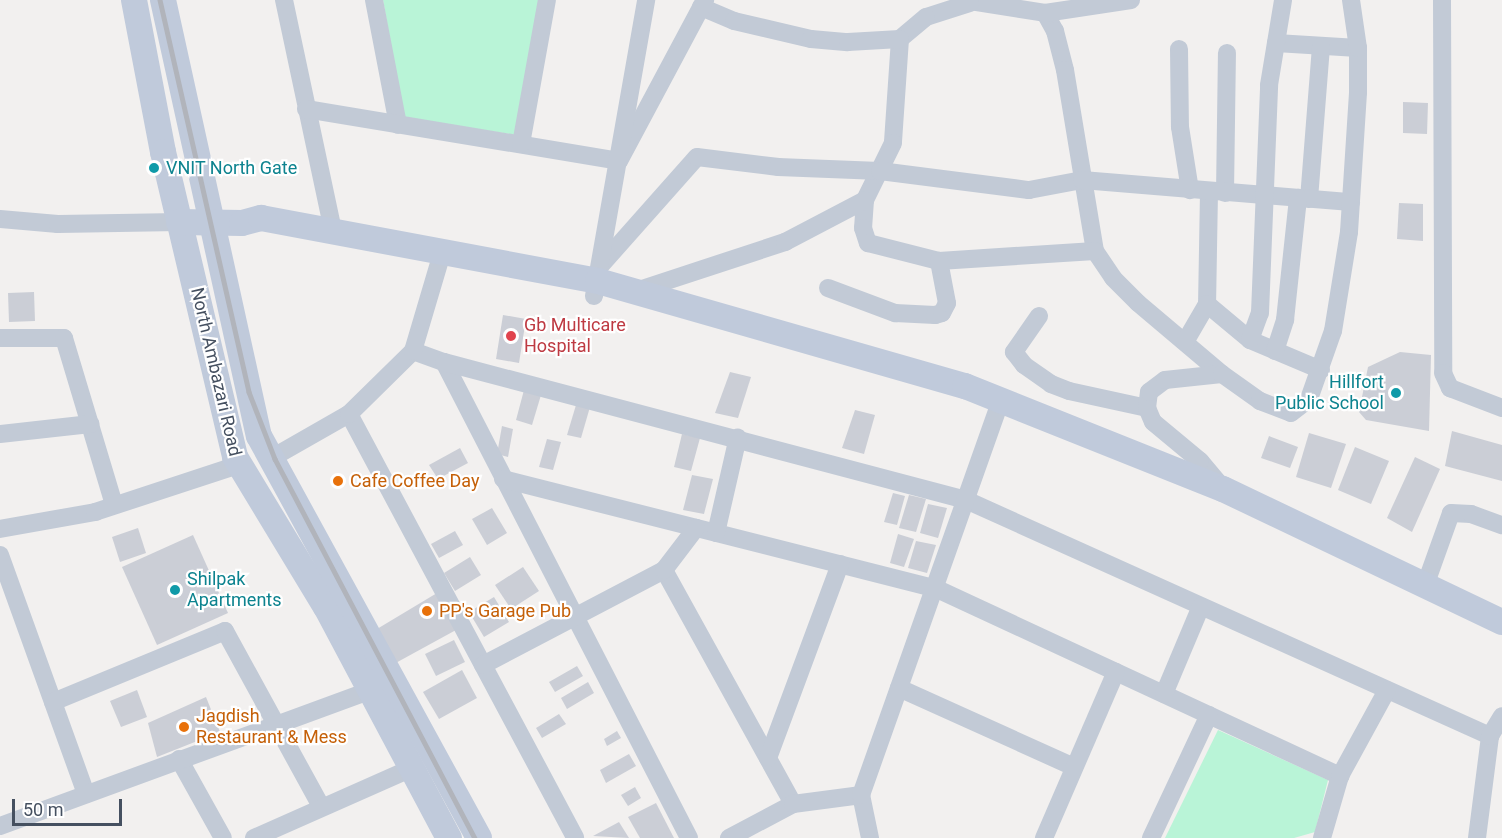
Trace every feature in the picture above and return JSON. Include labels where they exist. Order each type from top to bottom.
[{"type":"street","name":"North Ambazari Road","points":[[134,0],[160,168],[179,222],[238,465],[326,607],[382,686],[478,838]]},
{"type":"street","name":"North Ambazari Road","points":[[163,0],[255,423],[270,459],[382,686],[412,768],[448,838]]},
{"type":"street","points":[[284,0],[333,231]]},
{"type":"street","points":[[374,0],[398,124]]},
{"type":"street","points":[[521,144],[547,0]]},
{"type":"street","points":[[597,280],[646,0]]},
{"type":"street","points":[[619,160],[703,4],[734,21],[811,39],[848,42],[900,39],[926,17],[967,2],[1045,13],[1131,0]]},
{"type":"street","points":[[1250,340],[1260,314],[1269,85],[1283,0]]},
{"type":"street","points":[[1045,13],[1055,31],[1065,70],[1095,251],[1113,278],[1221,374],[1260,401],[1290,413],[1309,399],[1322,370],[1342,285],[1351,202],[1358,48],[1351,0]]},
{"type":"street","points":[[1442,0],[1443,373],[1450,388],[1502,408]]},
{"type":"street","points":[[900,39],[893,143],[865,200],[863,228],[868,243],[939,261],[1095,251]]},
{"type":"street","points":[[1276,44],[1358,48]]},
{"type":"street","points":[[1275,351],[1285,320],[1303,198],[1321,46]]},
{"type":"street","points":[[1179,49],[1180,127],[1190,190]]},
{"type":"street","points":[[1185,342],[1207,304],[1227,53]]},
{"type":"street","points":[[306,110],[619,160]]},
{"type":"street","points":[[597,280],[697,157],[778,167],[880,171],[1029,190],[1082,180],[1351,202]]},
{"type":"street","points":[[639,291],[785,242],[865,200]]},
{"type":"street","points":[[0,219],[58,224],[242,223],[261,218],[333,231],[441,257]]},
{"type":"street","points":[[242,223],[259,233],[597,280],[639,291],[998,406],[1223,489],[1426,583],[1502,622]]},
{"type":"street","points":[[270,459],[349,414],[413,351],[441,257]]},
{"type":"street","points":[[828,288],[895,313],[935,315],[942,313],[947,303],[939,261]]},
{"type":"street","points":[[597,280],[998,406],[1425,598],[1502,638]]},
{"type":"street","points":[[1207,304],[1250,340],[1322,370]]},
{"type":"street","points":[[1040,316],[1014,352],[1024,365],[1051,384],[1069,391],[1147,408]]},
{"type":"street","points":[[0,338],[64,338],[114,505]]},
{"type":"street","points":[[413,351],[444,362],[738,437],[966,500],[1490,736]]},
{"type":"street","points":[[444,362],[574,619],[689,838]]},
{"type":"street","points":[[1221,374],[1165,380],[1149,392],[1147,408],[1153,422],[1200,461],[1223,489]]},
{"type":"street","points":[[870,838],[861,795],[998,406]]},
{"type":"street","points":[[349,414],[575,838]]},
{"type":"street","points":[[0,434],[90,424]]},
{"type":"street","points":[[716,533],[738,437]]},
{"type":"street","points":[[0,529],[114,505],[238,465]]},
{"type":"street","points":[[503,479],[935,588],[1340,776]]},
{"type":"street","points":[[1426,583],[1451,513],[1472,514],[1502,525]]},
{"type":"street","points":[[483,665],[664,570],[696,528]]},
{"type":"street","points":[[0,555],[86,794]]},
{"type":"street","points":[[768,758],[840,564]]},
{"type":"street","points":[[664,570],[793,804]]},
{"type":"street","points":[[1164,694],[1201,606]]},
{"type":"street","points":[[53,702],[225,631],[278,722],[321,806]]},
{"type":"street","points":[[1044,838],[1116,672]]},
{"type":"street","points":[[0,826],[278,722],[382,686]]},
{"type":"street","points":[[899,688],[1074,767]]},
{"type":"street","points":[[1322,838],[1340,776],[1387,690]]},
{"type":"street","points":[[1151,838],[1209,715]]},
{"type":"street","points":[[1477,838],[1490,736],[1502,716]]},
{"type":"street","points":[[179,759],[223,838]]},
{"type":"street","points":[[254,838],[321,806],[412,768]]},
{"type":"street","points":[[729,838],[793,804],[861,795]]},
{"type":"green space","points":[[383,0],[543,0],[516,135],[404,118]]},
{"type":"green space","points":[[1218,730],[1328,780],[1315,832],[1294,838],[1165,838]]},
{"type":"building","points":[[1403,102],[1428,103],[1427,134],[1403,133]]},
{"type":"building","points":[[1399,203],[1423,204],[1423,241],[1397,239]]},
{"type":"building","points":[[34,292],[35,321],[9,322],[8,293]]},
{"type":"building","points":[[503,315],[526,319],[519,363],[496,359]]},
{"type":"building","name":"Hillfort Public School","points":[[1400,352],[1431,355],[1429,431],[1366,420],[1359,412],[1368,367]]},
{"type":"building","points":[[730,372],[751,377],[738,418],[715,413]]},
{"type":"building","points":[[524,390],[541,395],[532,425],[516,420]]},
{"type":"building","points":[[576,405],[590,407],[581,438],[567,435]]},
{"type":"building","points":[[855,410],[875,415],[864,454],[842,448]]},
{"type":"building","points":[[502,426],[513,429],[508,457],[497,454]]},
{"type":"building","points":[[1452,431],[1502,445],[1502,481],[1445,466]]},
{"type":"building","points":[[1309,433],[1346,444],[1331,488],[1296,477]]},
{"type":"building","points":[[682,434],[700,438],[691,471],[674,467]]},
{"type":"building","points":[[1269,436],[1298,447],[1290,468],[1261,458]]},
{"type":"building","points":[[547,439],[561,442],[553,470],[539,467]]},
{"type":"building","points":[[1355,447],[1389,461],[1371,504],[1338,490]]},
{"type":"building","points":[[460,448],[468,463],[438,479],[429,465]]},
{"type":"building","points":[[1415,457],[1440,469],[1412,532],[1387,518]]},
{"type":"building","points":[[692,475],[713,479],[704,514],[683,510]]},
{"type":"building","points":[[893,493],[905,496],[897,525],[884,522]]},
{"type":"building","points":[[909,495],[926,499],[916,532],[899,528]]},
{"type":"building","points":[[928,504],[947,508],[938,538],[920,533]]},
{"type":"building","points":[[492,508],[507,533],[487,545],[472,519]]},
{"type":"building","points":[[138,528],[146,553],[120,562],[112,537]]},
{"type":"building","points":[[455,531],[463,545],[439,558],[431,544]]},
{"type":"building","points":[[898,534],[914,539],[904,567],[890,563]]},
{"type":"building","name":"Shilpak Apartments","points":[[193,535],[228,613],[157,645],[122,567]]},
{"type":"building","points":[[916,541],[936,545],[927,573],[908,568]]},
{"type":"building","points":[[470,557],[481,575],[455,591],[444,573]]},
{"type":"building","points":[[523,567],[539,591],[511,609],[495,585]]},
{"type":"building","name":"PP's Garage Pub","points":[[437,593],[456,630],[392,665],[377,629]]},
{"type":"building","points":[[494,597],[509,622],[484,637],[469,612]]},
{"type":"building","points":[[454,640],[465,662],[436,676],[425,654]]},
{"type":"building","points":[[577,666],[583,676],[555,692],[549,682]]},
{"type":"building","points":[[462,670],[477,698],[439,719],[423,692]]},
{"type":"building","points":[[588,682],[594,693],[567,709],[561,698]]},
{"type":"building","points":[[137,690],[147,717],[121,727],[110,701]]},
{"type":"building","name":"Jagdish Restaurant & Mess","points":[[206,697],[220,732],[157,757],[148,723]]},
{"type":"building","points":[[559,714],[566,724],[542,738],[536,728]]},
{"type":"building","points":[[617,731],[621,738],[607,746],[604,739]]},
{"type":"building","points":[[629,754],[636,766],[606,783],[600,770]]},
{"type":"building","points":[[635,787],[641,798],[628,806],[621,795]]},
{"type":"building","points":[[656,803],[674,838],[640,838],[628,817]]},
{"type":"building","points":[[619,822],[629,838],[593,836]]},
{"type":"railway","points":[[160,0],[249,392],[275,459],[475,838]]},
{"type":"place","name":"VNIT North Gate","points":[[154,168]]},
{"type":"place","name":"Gb Multicare Hospital","points":[[511,336]]},
{"type":"place","name":"Hillfort Public School","points":[[1396,393]]},
{"type":"place","name":"Cafe Coffee Day","points":[[338,481]]},
{"type":"place","name":"Shilpak Apartments","points":[[175,590]]},
{"type":"place","name":"PP's Garage Pub","points":[[427,611]]},
{"type":"place","name":"Jagdish Restaurant & Mess","points":[[184,727]]}]
